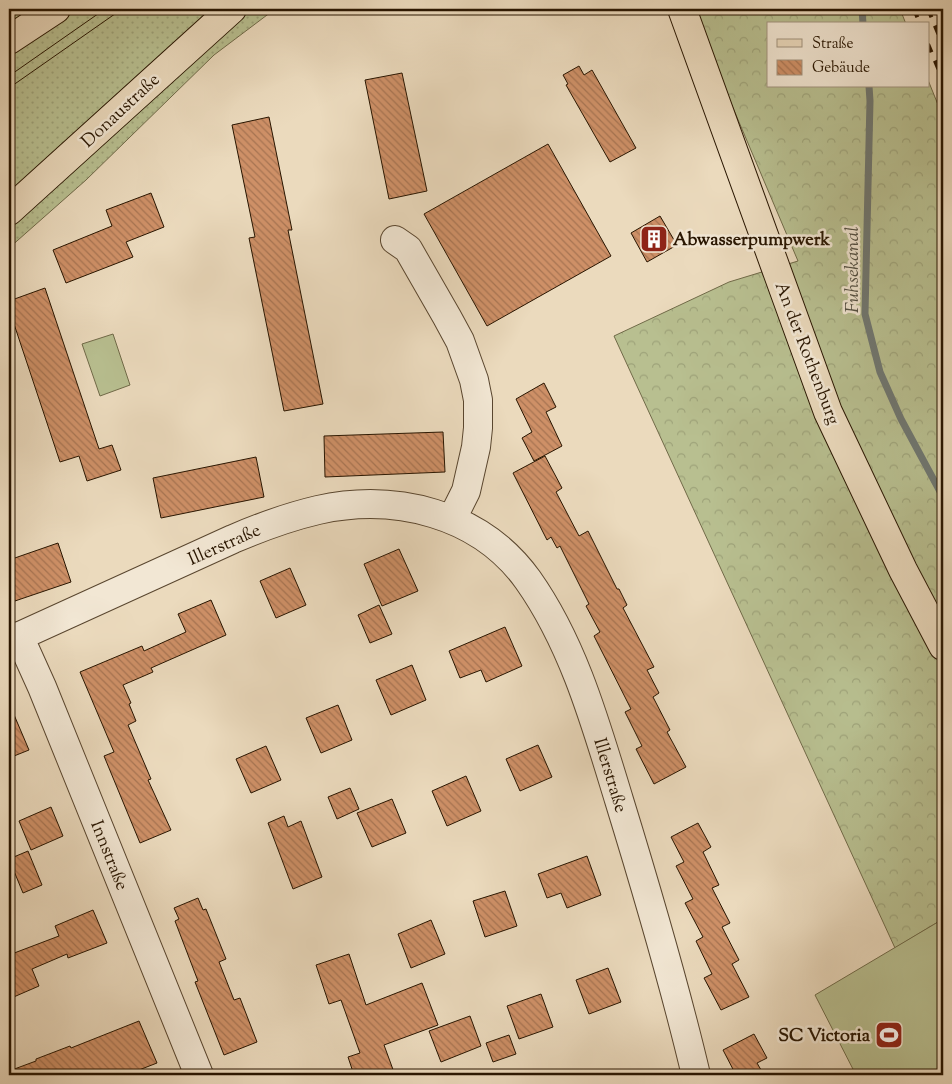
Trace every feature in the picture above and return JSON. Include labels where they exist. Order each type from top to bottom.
[{"type":"main road","points":[[9,40],[56,9]]},
{"type":"main road","name":"Donaustraße","points":[[9,211],[232,9]]},
{"type":"main road","name":"An der Rothenburg","points":[[675,9],[696,50]]},
{"type":"main road","name":"An der Rothenburg","points":[[682,9],[828,412],[903,570],[943,646]]},
{"type":"street","points":[[395,240],[408,249],[423,274],[460,341],[474,380],[478,400],[476,446],[466,491],[452,519]]},
{"type":"street","name":"Illerstraße","points":[[14,638],[233,539],[265,526],[320,510],[352,505],[377,504],[400,506],[452,519],[478,533],[504,553],[527,579],[564,644],[587,700],[659,931],[696,1075]]},
{"type":"street","name":"Innstraße","points":[[14,638],[45,696],[199,1075]]},
{"type":"green space","points":[[9,9],[275,9],[214,55],[86,180],[9,248]]},
{"type":"green space","points":[[691,9],[900,9],[905,22],[767,22],[767,88],[930,88],[930,85],[943,117],[943,919],[895,948],[614,336],[729,282],[798,261]]},
{"type":"green space","points":[[113,334],[130,385],[100,396],[82,344]]},
{"type":"green space","name":"SC Victoria","points":[[943,919],[943,1075],[856,1075],[815,995]]},
{"type":"building","points":[[579,66],[584,75],[592,70],[636,148],[610,162],[566,85],[568,84],[563,75]]},
{"type":"building","points":[[402,73],[427,191],[389,199],[365,80]]},
{"type":"building","points":[[269,117],[292,230],[288,230],[323,404],[284,411],[249,238],[255,237],[232,125]]},
{"type":"building","points":[[548,144],[611,256],[487,326],[424,214]]},
{"type":"building","points":[[151,193],[164,227],[126,242],[133,257],[66,283],[53,250],[112,226],[106,210]]},
{"type":"building","name":"Abwasserpumpwerk","points":[[660,216],[677,245],[647,262],[631,233]]},
{"type":"building","points":[[45,288],[99,449],[112,445],[121,470],[87,481],[79,456],[60,462],[9,309],[9,301]]},
{"type":"building","points":[[544,383],[556,407],[546,412],[562,446],[534,461],[522,438],[532,432],[516,399]]},
{"type":"building","points":[[443,432],[445,472],[325,477],[324,436]]},
{"type":"building","points":[[545,456],[562,488],[556,492],[579,536],[588,531],[627,605],[623,608],[654,667],[647,670],[659,693],[653,697],[670,730],[667,732],[686,767],[654,784],[636,749],[642,746],[625,712],[631,709],[594,636],[600,632],[586,606],[589,604],[560,546],[557,548],[551,537],[547,540],[513,473]]},
{"type":"building","points":[[256,457],[264,497],[161,518],[153,478]]},
{"type":"building","points":[[58,543],[71,582],[9,603],[9,560]]},
{"type":"building","points":[[399,549],[418,591],[382,606],[364,564]]},
{"type":"building","points":[[290,568],[306,605],[276,618],[260,581]]},
{"type":"building","points":[[211,600],[226,635],[151,668],[153,672],[123,685],[136,721],[128,725],[151,779],[148,780],[171,830],[140,843],[104,756],[114,752],[80,672],[142,646],[144,651],[186,632],[178,614]]},
{"type":"building","points":[[379,605],[392,634],[370,643],[358,615]]},
{"type":"building","points":[[505,627],[522,666],[486,682],[481,670],[460,678],[449,651]]},
{"type":"building","points":[[412,665],[426,700],[391,715],[376,680]]},
{"type":"building","points":[[9,703],[29,750],[9,758]]},
{"type":"building","points":[[338,705],[352,740],[321,753],[306,718]]},
{"type":"building","points":[[538,745],[552,777],[520,791],[506,759]]},
{"type":"building","points":[[266,746],[281,780],[251,793],[236,759]]},
{"type":"building","points":[[466,776],[481,811],[447,826],[432,791]]},
{"type":"building","points":[[350,788],[359,809],[337,819],[328,797]]},
{"type":"building","points":[[392,799],[406,833],[372,847],[357,813]]},
{"type":"building","points":[[51,807],[63,836],[31,850],[19,821]]},
{"type":"building","points":[[284,816],[288,827],[301,821],[322,877],[293,889],[268,823]]},
{"type":"building","points":[[698,823],[711,847],[703,852],[719,885],[712,888],[730,923],[722,927],[739,960],[732,964],[749,997],[721,1010],[704,978],[712,974],[696,941],[703,937],[685,903],[693,899],[676,866],[684,862],[671,837]]},
{"type":"building","points":[[28,851],[42,885],[23,893],[9,859]]},
{"type":"building","points":[[587,856],[601,895],[567,908],[561,893],[547,898],[538,874]]},
{"type":"building","points":[[505,891],[517,926],[485,937],[473,901]]},
{"type":"building","points":[[198,898],[203,910],[206,909],[226,959],[219,962],[234,1000],[240,998],[257,1042],[224,1055],[195,982],[198,981],[175,921],[179,919],[174,908]]},
{"type":"building","points":[[93,910],[107,943],[68,958],[67,954],[32,969],[39,986],[9,999],[9,955],[59,936],[55,926]]},
{"type":"building","points":[[431,920],[445,954],[411,968],[398,934]]},
{"type":"building","points":[[349,954],[366,1005],[422,983],[438,1025],[384,1045],[395,1075],[354,1075],[348,1057],[360,1053],[341,1000],[329,1004],[316,965]]},
{"type":"building","points":[[608,968],[621,1002],[589,1014],[576,980]]},
{"type":"building","points":[[541,994],[553,1027],[519,1039],[507,1006]]},
{"type":"building","points":[[470,1016],[481,1046],[441,1062],[429,1031]]},
{"type":"building","points":[[139,1021],[157,1063],[126,1075],[9,1075],[9,1071],[36,1061],[36,1059],[70,1046],[71,1048]]},
{"type":"building","points":[[754,1034],[767,1058],[757,1063],[764,1075],[736,1075],[723,1050]]},
{"type":"building","points":[[509,1035],[516,1054],[493,1062],[486,1043]]},
{"type":"waterway","name":"Fuhsekanal","points":[[862,9],[863,22]]},
{"type":"waterway","name":"Fuhsekanal","points":[[869,88],[865,314],[880,372],[901,419],[943,497]]},
{"type":"tram line","points":[[9,76],[105,9]]},
{"type":"tram line","points":[[9,88],[122,9]]},
{"type":"railway","points":[[914,9],[919,22]]},
{"type":"railway","points":[[928,9],[943,45]]},
{"type":"railway","points":[[930,49],[943,80]]},
{"type":"place","name":"Abwasserpumpwerk","points":[[654,239]]},
{"type":"place","name":"SC Victoria","points":[[889,1035]]}]
